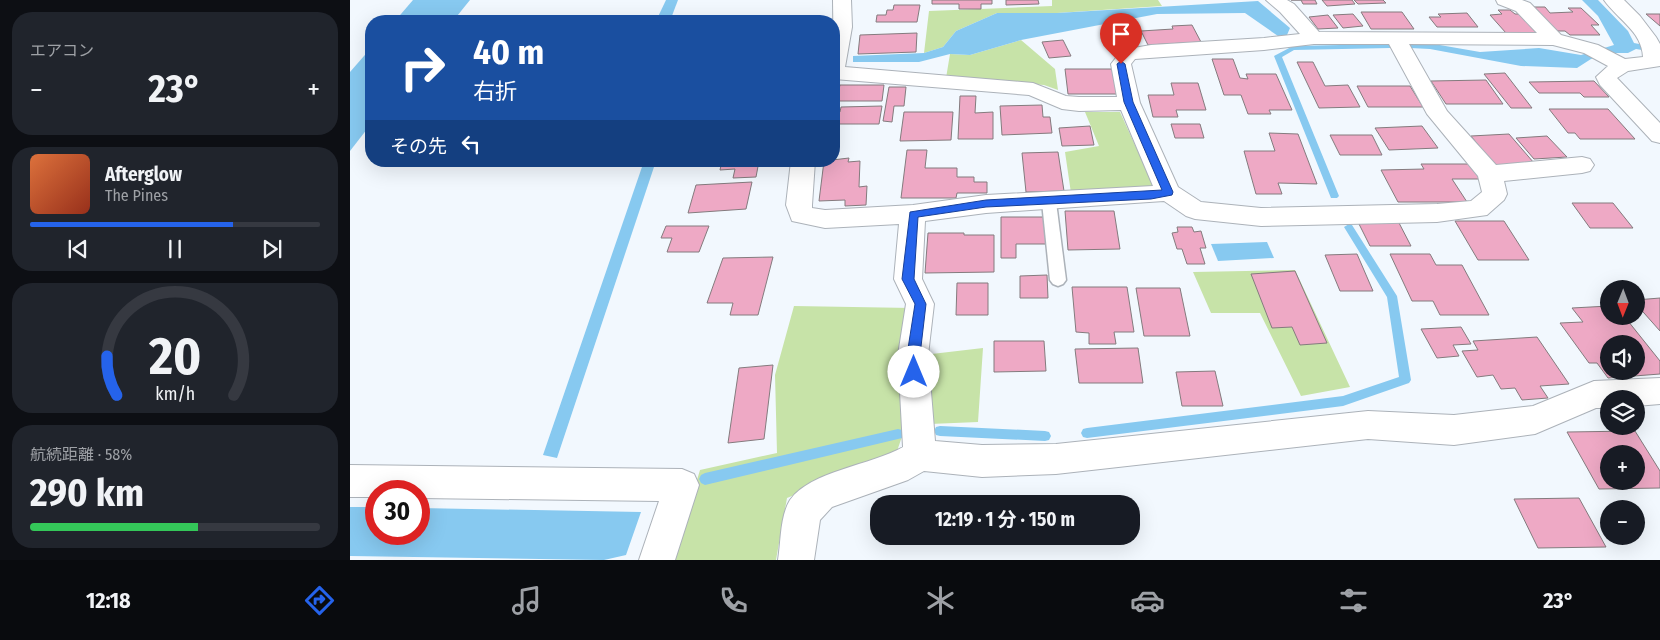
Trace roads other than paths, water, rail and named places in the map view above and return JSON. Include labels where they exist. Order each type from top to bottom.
[{"type":"street","points":[[840,38],[842,0]]},
{"type":"street","points":[[1275,0],[1293,14],[1314,38]]},
{"type":"street","points":[[1505,0],[1523,7],[1554,40]]},
{"type":"street","points":[[1396,38],[1438,114],[1490,174],[1495,194],[1478,209],[1437,213],[1260,217],[1196,210],[1168,192],[1128,102],[1121,64],[1129,54],[1151,51],[1264,44],[1314,38],[1396,38],[1554,40],[1591,49],[1616,61],[1653,62],[1654,45],[1628,14],[1613,0]]},
{"type":"street","points":[[1616,61],[1606,77],[1611,85],[1660,136]]},
{"type":"street","points":[[840,73],[1033,89],[1062,102],[1079,104],[1128,102]]},
{"type":"street","points":[[1490,174],[1582,165]]},
{"type":"street","points":[[802,167],[799,205],[800,216],[825,219],[913,214],[986,204],[1049,202],[1151,195],[1168,192]]},
{"type":"street","points":[[913,214],[908,279],[920,304],[913,355],[920,455]]},
{"type":"street","points":[[796,560],[803,512],[820,494],[896,469],[920,455],[982,461],[1056,459],[1368,425],[1454,430],[1535,420],[1594,395],[1660,391]]},
{"type":"street","points":[[350,481],[682,486],[657,560]]},
{"type":"lane","points":[[1049,202],[1058,280]]},
{"type":"water","points":[[413,0],[470,0],[458,15],[400,15]]},
{"type":"water","points":[[666,0],[678,0],[672,15],[659,15]]},
{"type":"water","points":[[1582,0],[1598,0],[1628,31],[1634,43],[1660,48],[1660,53],[1636,49],[1628,53],[1611,53],[1591,59],[1577,68],[1521,66],[1430,49],[1410,48],[1411,44],[1434,44],[1480,52],[1539,48],[1581,55],[1614,45],[1598,16]]},
{"type":"water","points":[[1258,1],[1290,28],[1287,35],[1278,36],[1245,13],[1157,14],[1021,40],[970,55],[950,54],[919,62],[853,62],[853,56],[924,53],[943,47],[956,31],[997,13],[1057,13]]},
{"type":"water","points":[[365,55],[365,132],[350,151],[350,72]]},
{"type":"water","points":[[642,167],[654,167],[557,458],[543,455]]},
{"type":"water","points":[[1267,242],[1274,258],[1218,261],[1211,244]]},
{"type":"water","points":[[350,507],[365,507],[365,545],[430,545],[430,508],[641,512],[626,555],[604,560],[350,556]]},
{"type":"waterway","points":[[1334,196],[1278,56],[1293,48],[1387,46]]},
{"type":"waterway","points":[[1087,433],[1343,401],[1405,380],[1392,296],[1349,227]]},
{"type":"waterway","points":[[940,431],[1045,436]]},
{"type":"waterway","points":[[705,479],[898,434]]}]
